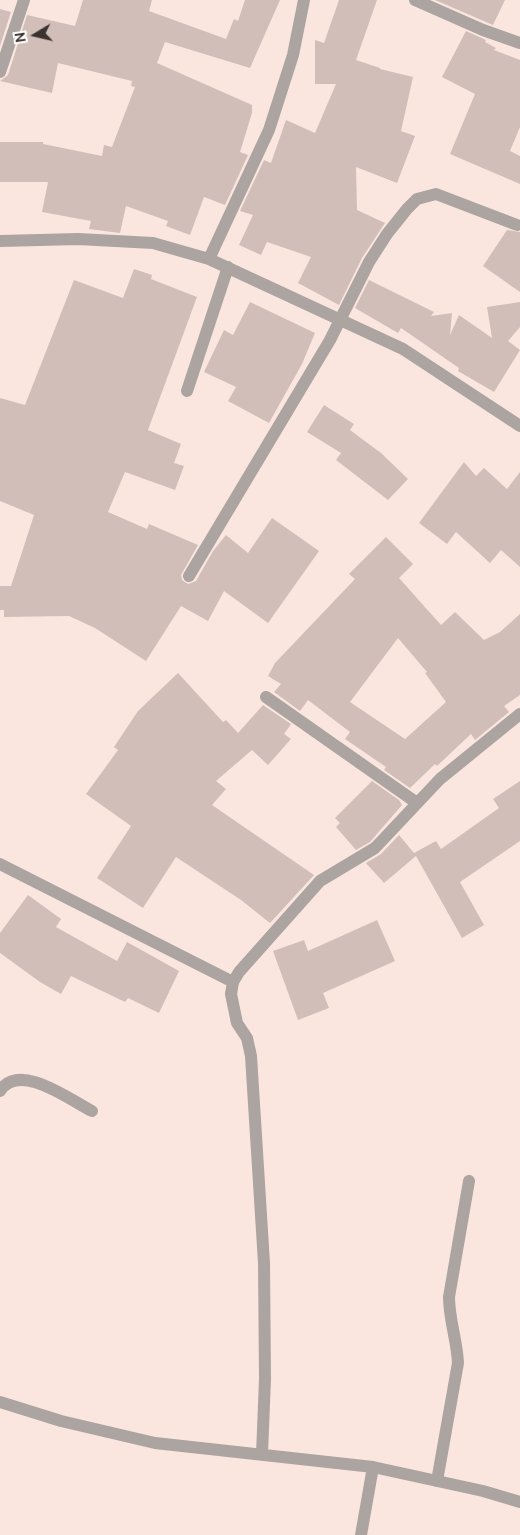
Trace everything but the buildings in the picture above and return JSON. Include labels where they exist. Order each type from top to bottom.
[{"type":"street","points":[[0,72],[24,0]]},
{"type":"street","points":[[209,260],[269,130],[293,55],[304,0]]},
{"type":"street","points":[[415,0],[483,30],[520,43]]},
{"type":"street","points":[[189,576],[330,340],[339,318],[354,295],[370,262],[387,234],[417,199],[436,194],[517,225]]},
{"type":"street","points":[[0,241],[78,239],[153,243],[209,260],[228,267],[403,349],[520,426]]},
{"type":"street","points":[[187,391],[228,267]]},
{"type":"street","points":[[266,697],[417,803]]},
{"type":"street","points":[[262,1454],[265,1379],[264,1263],[255,1090],[247,1038],[237,1023],[233,1012],[233,982],[239,972],[320,881],[375,848],[440,779],[520,714]]},
{"type":"street","points":[[0,864],[233,982]]},
{"type":"street","points":[[0,1092],[4,1085],[14,1080],[38,1082],[92,1111]]},
{"type":"street","points":[[438,1481],[458,1363],[448,1298],[469,1181]]},
{"type":"street","points":[[0,1402],[61,1421],[154,1443],[373,1467],[520,1502]]},
{"type":"street","points":[[361,1535],[373,1467]]}]
